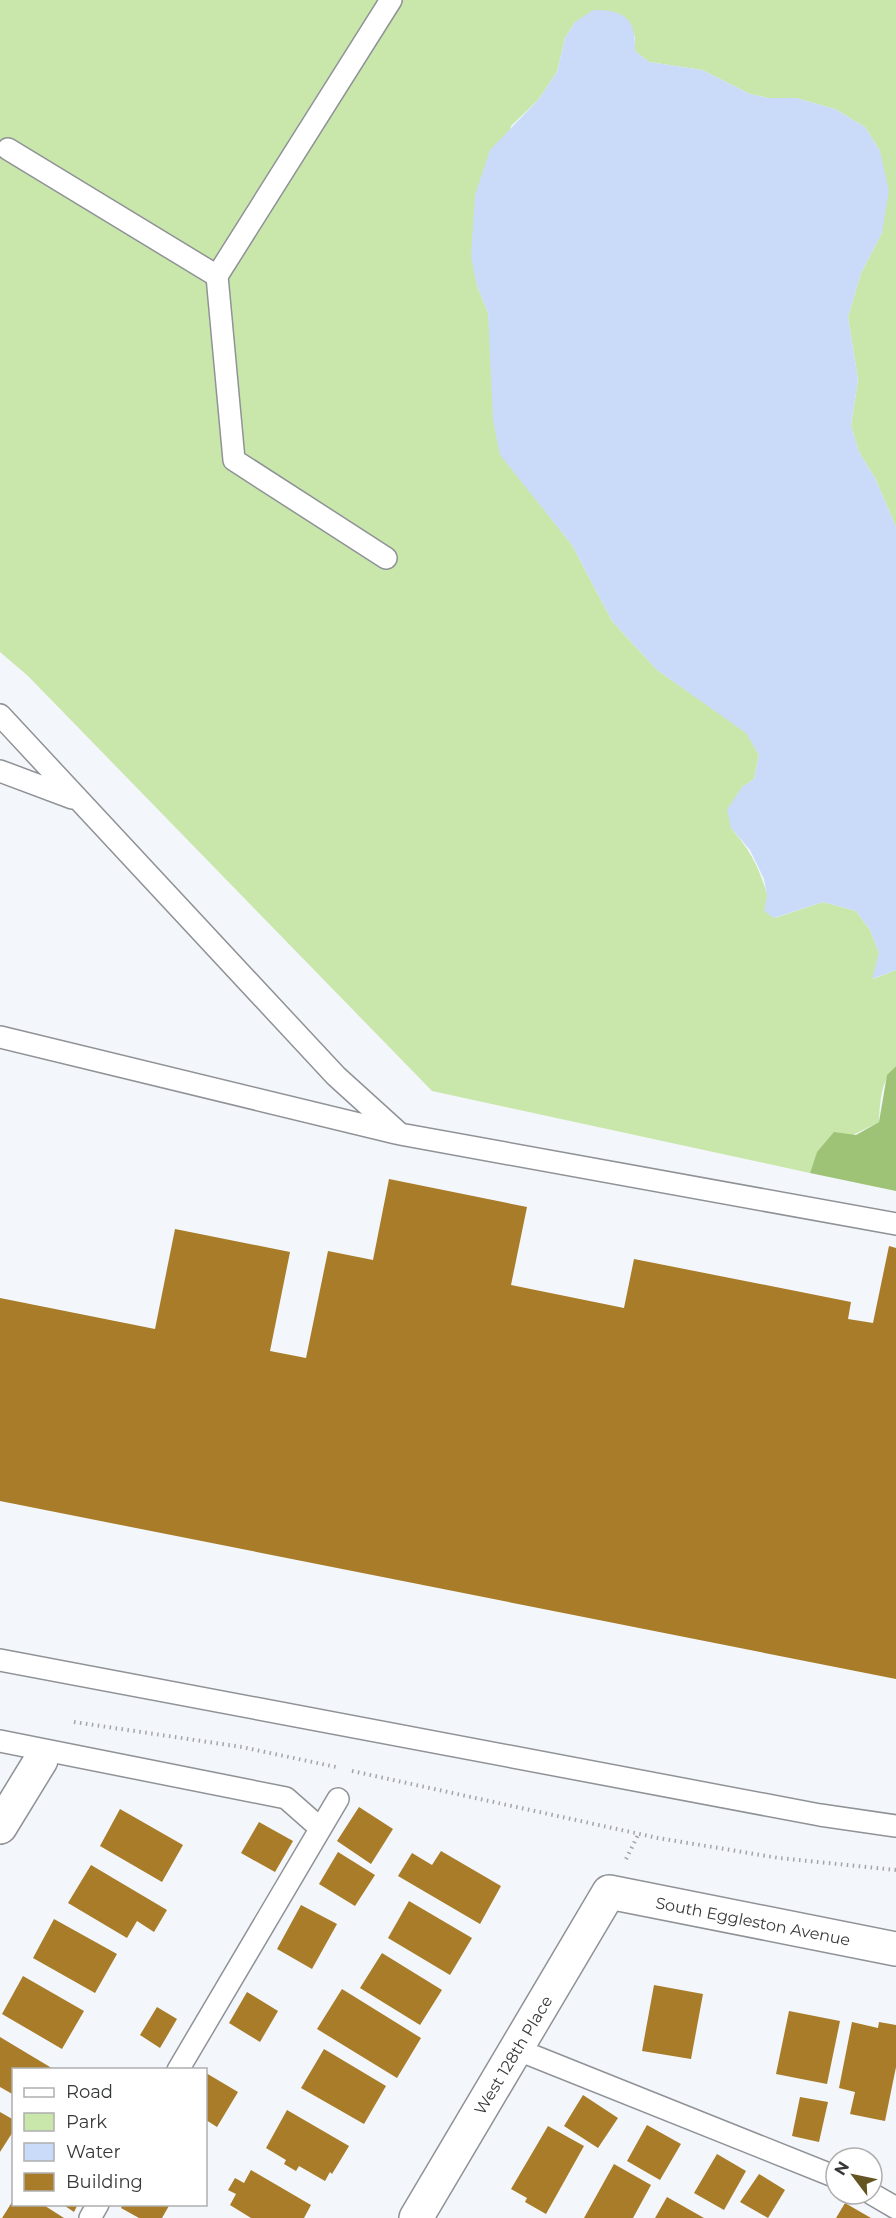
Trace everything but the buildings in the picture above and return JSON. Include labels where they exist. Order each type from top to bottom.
[{"type":"street","points":[[0,1827],[41,1760]]},
{"type":"street","name":"South Eggleston Avenue","points":[[609,1892],[896,1949]]},
{"type":"street","name":"West 128th Place","points":[[416,2218],[609,1892]]},
{"type":"lane","points":[[386,558],[234,460],[217,276],[391,0]]},
{"type":"lane","points":[[8,149],[217,276]]},
{"type":"lane","points":[[0,715],[336,1076],[400,1134]]},
{"type":"lane","points":[[0,771],[76,799]]},
{"type":"lane","points":[[0,1037],[400,1134],[896,1224]]},
{"type":"lane","points":[[0,1660],[796,1810],[896,1826]]},
{"type":"lane","points":[[0,1741],[286,1798],[320,1828]]},
{"type":"lane","points":[[179,2068],[338,1798]]},
{"type":"lane","points":[[516,2049],[824,2172]]},
{"type":"path","points":[[64,1721],[242,1747],[658,1838],[778,1858],[896,1870]]},
{"type":"green space","points":[[0,0],[896,0],[896,527],[875,478],[859,452],[851,425],[858,380],[848,317],[861,273],[882,233],[880,151],[865,127],[835,109],[796,98],[768,98],[750,94],[702,70],[649,62],[635,51],[635,36],[575,22],[565,38],[557,72],[538,100],[511,126],[477,286],[488,313],[501,455],[572,545],[612,621],[657,670],[746,732],[759,755],[754,779],[742,787],[731,828],[754,861],[763,880],[775,918],[823,902],[856,911],[870,930],[879,953],[873,979],[896,970],[896,1066],[884,1084],[879,1122],[817,1153],[810,1173],[432,1091],[28,676],[0,652]]},
{"type":"green space","points":[[896,1066],[896,1191],[810,1173],[817,1152],[834,1132],[856,1135],[879,1122],[887,1075]]},
{"type":"water","points":[[593,10],[613,12],[626,18],[633,31],[635,51],[649,62],[702,70],[750,94],[768,98],[796,98],[835,109],[865,127],[880,151],[889,191],[882,233],[861,273],[848,317],[858,380],[851,425],[859,452],[875,478],[896,527],[896,970],[872,979],[879,953],[870,930],[856,911],[823,902],[774,918],[764,911],[767,896],[764,879],[750,850],[731,828],[727,810],[742,787],[754,779],[759,755],[746,733],[657,670],[612,621],[572,545],[500,455],[493,420],[488,313],[477,286],[471,257],[475,195],[490,150],[538,100],[557,72],[565,38],[575,22]]}]
